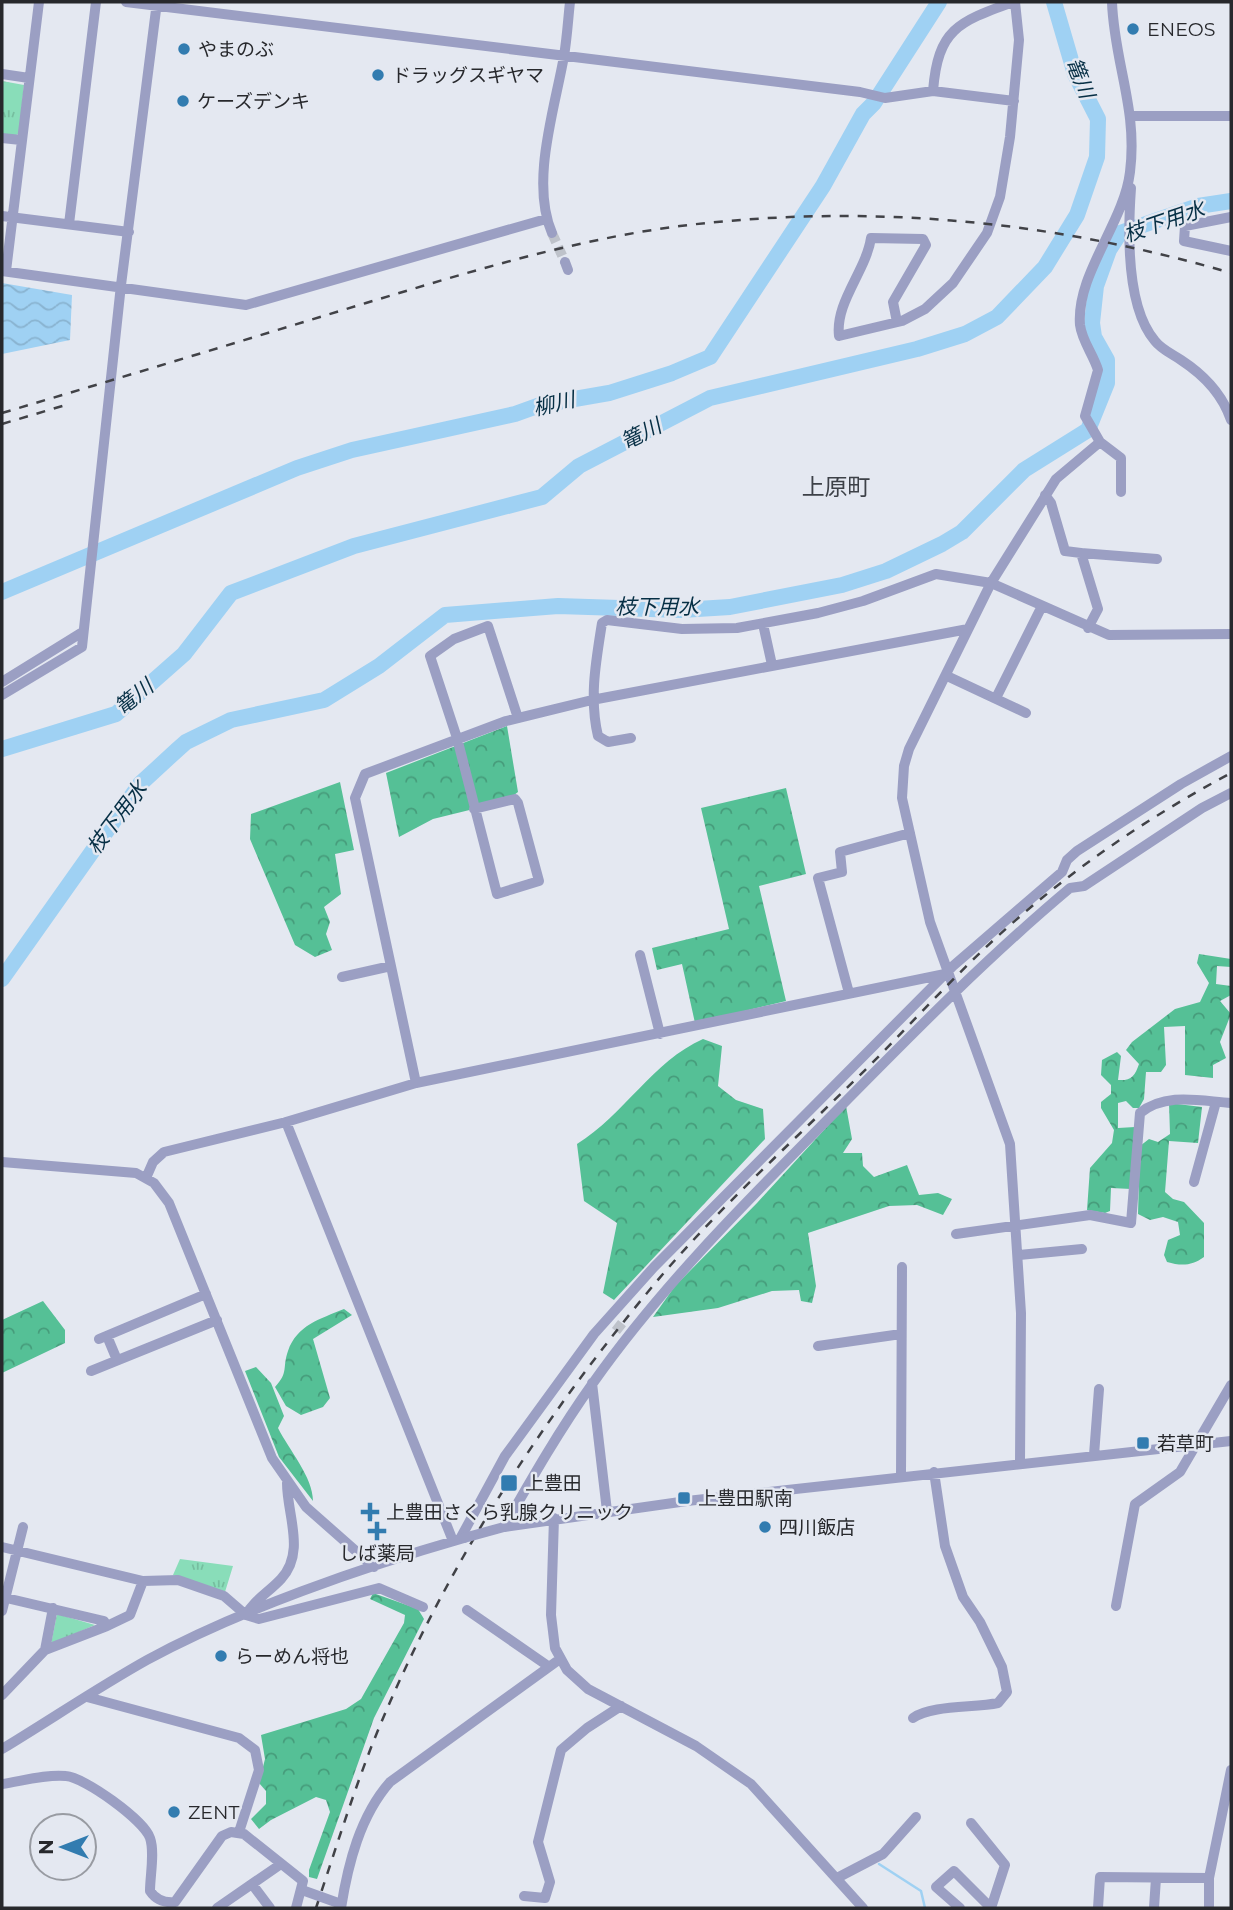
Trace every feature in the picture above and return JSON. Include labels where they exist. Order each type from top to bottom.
[{"type":"street","points":[[39,2],[21,140],[7,217],[4,271],[121,285],[246,305],[546,219]]},
{"type":"street","points":[[69,224],[96,2]]},
{"type":"street","points":[[126,2],[157,3],[860,92],[885,98],[933,91],[1014,101]]},
{"type":"street","points":[[552,233],[546,219],[545,146],[564,56],[570,2]]},
{"type":"street","points":[[897,322],[893,302],[926,242],[871,238],[869,254],[837,321],[839,336],[897,322],[925,309],[953,283],[987,233],[1000,197],[1014,101],[1019,40],[1014,2],[961,25],[943,42],[935,60],[933,91]]},
{"type":"street","points":[[1112,2],[1114,30],[1132,116],[1131,270],[1149,332],[1155,341],[1196,370],[1222,397],[1231,420]]},
{"type":"street","points":[[2,695],[82,646],[81,634],[121,285],[157,3]]},
{"type":"street","points":[[2,74],[29,78]]},
{"type":"street","points":[[1132,116],[1231,116]]},
{"type":"street","points":[[2,138],[21,140]]},
{"type":"street","points":[[1121,492],[1121,458],[1098,438],[1085,416],[1096,385],[1098,370],[1083,339],[1080,314],[1102,247],[1118,216],[1130,173]]},
{"type":"street","points":[[1231,216],[1185,226],[1184,241],[1231,251]]},
{"type":"street","points":[[7,217],[129,232]]},
{"type":"street","points":[[1020,1462],[1019,1255],[1007,1133],[930,922],[902,798],[904,766],[919,727],[992,583],[1056,479],[1098,438]]},
{"type":"street","points":[[1045,495],[1051,503],[1065,551],[1157,559]]},
{"type":"street","points":[[1081,553],[1097,609],[1088,628]]},
{"type":"street","points":[[631,738],[613,742],[598,736],[592,700],[602,623],[607,620],[700,629],[763,624],[863,601],[932,574],[992,583],[1088,628],[1114,636],[1231,634]]},
{"type":"street","points":[[996,698],[1042,606]]},
{"type":"street","points":[[763,624],[772,665]]},
{"type":"street","points":[[474,809],[514,799],[518,803],[539,881],[497,894],[474,809],[457,738],[429,659],[454,639],[488,626],[518,718]]},
{"type":"street","points":[[416,1083],[355,791],[365,774],[457,738],[518,718],[592,700],[968,629]]},
{"type":"street","points":[[2,682],[81,634]]},
{"type":"street","points":[[947,676],[1026,713]]},
{"type":"street","points":[[504,1527],[592,1383],[619,1327],[654,1267],[947,973],[1062,872],[1067,860],[1077,850],[1170,790],[1231,756]]},
{"type":"street","points":[[459,1539],[505,1456],[619,1327],[668,1287],[997,950],[1070,888],[1084,886],[1202,808],[1231,793]]},
{"type":"street","points":[[849,993],[818,878],[842,872],[840,852],[911,833]]},
{"type":"street","points":[[639,955],[660,1034]]},
{"type":"street","points":[[342,977],[391,966]]},
{"type":"street","points":[[146,1178],[153,1162],[164,1152],[286,1122],[416,1083],[947,973]]},
{"type":"street","points":[[956,1234],[1090,1215],[1131,1223],[1140,1113],[1152,1103],[1167,1099],[1231,1102]]},
{"type":"street","points":[[1195,1182],[1216,1102]]},
{"type":"street","points":[[286,1122],[459,1539]]},
{"type":"street","points":[[2,1162],[128,1171],[146,1178],[169,1203],[272,1458],[314,1516],[374,1567]]},
{"type":"street","points":[[1019,1255],[1082,1248]]},
{"type":"street","points":[[901,1477],[902,1266]]},
{"type":"street","points":[[117,1360],[103,1337],[206,1294]]},
{"type":"street","points":[[91,1371],[217,1320]]},
{"type":"street","points":[[817,1346],[901,1334]]},
{"type":"street","points":[[592,1383],[607,1511]]},
{"type":"street","points":[[1116,1606],[1135,1504],[1180,1472],[1231,1385]]},
{"type":"street","points":[[1094,1455],[1099,1389]]},
{"type":"street","points":[[2,1749],[146,1661],[246,1615],[374,1567],[504,1527],[607,1511],[934,1472],[1231,1441]]},
{"type":"street","points":[[913,1718],[936,1709],[966,1709],[998,1703],[1007,1692],[1002,1667],[980,1622],[963,1597],[944,1546],[934,1472]]},
{"type":"street","points":[[246,1615],[251,1606],[282,1578],[292,1563],[294,1538],[286,1502],[287,1482]]},
{"type":"street","points":[[554,1518],[551,1615],[553,1639],[560,1659],[578,1682],[696,1746],[751,1784],[863,1908]]},
{"type":"street","points":[[2,1611],[23,1527]]},
{"type":"street","points":[[2,1547],[143,1581],[171,1579],[218,1593],[241,1608],[246,1615],[259,1619],[379,1588],[423,1607]]},
{"type":"street","points":[[2,1695],[45,1650],[130,1615],[143,1581]]},
{"type":"street","points":[[4,1598],[104,1621],[107,1626]]},
{"type":"street","points":[[45,1650],[53,1608]]},
{"type":"street","points":[[467,1611],[548,1666]]},
{"type":"street","points":[[302,1890],[341,1906],[348,1871],[372,1802],[390,1782],[560,1659]]},
{"type":"street","points":[[87,1697],[239,1738],[255,1750],[259,1770],[239,1832]]},
{"type":"street","points":[[524,1896],[545,1898],[550,1882],[538,1842],[561,1750],[587,1728],[621,1706]]},
{"type":"street","points":[[1209,1908],[1209,1878],[1231,1773]]},
{"type":"street","points":[[2,1784],[63,1775],[78,1778],[146,1829],[151,1840],[150,1891],[155,1898],[180,1905],[212,1845],[225,1834],[239,1832],[303,1881],[296,1908]]},
{"type":"street","points":[[837,1878],[883,1854],[916,1817]]},
{"type":"street","points":[[960,1908],[936,1887],[954,1871],[991,1908],[1005,1865],[971,1824]]},
{"type":"street","points":[[217,1908],[281,1864]]},
{"type":"street","points":[[1098,1908],[1100,1877],[1209,1878]]},
{"type":"street","points":[[1154,1908],[1156,1878]]},
{"type":"street","points":[[252,1884],[270,1908]]},
{"type":"green space","points":[[2,81],[24,85],[19,133],[15,136],[2,134]]},
{"type":"green space","points":[[507,726],[518,792],[506,801],[433,819],[399,837],[386,773]]},
{"type":"green space","points":[[340,782],[354,850],[335,854],[341,894],[324,907],[330,922],[326,934],[332,950],[315,957],[295,945],[250,839],[251,814]]},
{"type":"green space","points":[[786,788],[806,874],[759,886],[786,1001],[695,1023],[682,964],[657,970],[652,948],[729,929],[701,808]]},
{"type":"green space","points":[[1199,954],[1231,959],[1231,967],[1217,966],[1216,984],[1231,986],[1231,995],[1220,1001],[1231,1014],[1220,1042],[1226,1058],[1213,1065],[1213,1078],[1185,1075],[1185,1026],[1164,1027],[1166,1065],[1161,1072],[1146,1072],[1144,1099],[1139,1108],[1133,1108],[1126,1101],[1118,1103],[1118,1128],[1135,1127],[1131,1189],[1111,1188],[1110,1211],[1105,1213],[1087,1210],[1090,1168],[1112,1143],[1114,1130],[1101,1108],[1101,1102],[1111,1094],[1111,1085],[1101,1075],[1102,1060],[1117,1052],[1121,1056],[1118,1080],[1126,1080],[1134,1075],[1139,1064],[1126,1050],[1132,1042],[1175,1009],[1200,1002],[1209,983],[1197,963]]},
{"type":"green space","points":[[703,1039],[722,1046],[718,1086],[736,1100],[763,1109],[765,1139],[614,1300],[603,1293],[617,1223],[584,1201],[577,1144],[594,1132],[669,1061]]},
{"type":"green space","points":[[1169,1103],[1202,1107],[1198,1143],[1169,1141],[1165,1192],[1173,1199],[1184,1202],[1204,1223],[1204,1257],[1186,1264],[1167,1262],[1164,1255],[1168,1240],[1180,1235],[1178,1222],[1163,1217],[1150,1220],[1138,1214],[1140,1146],[1149,1139],[1158,1142],[1170,1134]]},
{"type":"green space","points":[[846,1106],[852,1139],[843,1153],[862,1153],[863,1166],[874,1177],[907,1165],[919,1195],[938,1193],[952,1199],[943,1215],[917,1205],[889,1206],[808,1233],[816,1286],[812,1303],[801,1301],[799,1290],[772,1291],[718,1308],[653,1317],[675,1286],[757,1203]]},
{"type":"green space","points":[[43,1301],[65,1330],[65,1343],[2,1373],[2,1320]]},
{"type":"green space","points":[[344,1309],[352,1315],[313,1339],[330,1398],[323,1407],[301,1415],[286,1406],[275,1387],[284,1374],[288,1351],[303,1329]]},
{"type":"green space","points":[[256,1367],[271,1383],[284,1416],[278,1428],[305,1473],[313,1501],[279,1457],[245,1371]]},
{"type":"green space","points":[[180,1559],[233,1566],[225,1592],[173,1575]]},
{"type":"green space","points":[[373,1593],[418,1609],[424,1619],[374,1718],[317,1879],[309,1877],[309,1870],[330,1812],[326,1800],[316,1797],[259,1829],[251,1819],[266,1804],[266,1791],[259,1783],[265,1759],[261,1735],[346,1709],[361,1699],[404,1623],[405,1615],[370,1599]]},
{"type":"green space","points":[[57,1614],[95,1625],[51,1644]]},
{"type":"water","points":[[2,283],[72,295],[70,340],[2,354]]},
{"type":"waterway","name":"柳川","points":[[2,592],[297,468],[352,450],[515,414],[540,405],[609,393],[672,373],[710,357],[823,186],[863,114],[874,103],[939,2]]},
{"type":"waterway","name":"篭川","points":[[2,749],[116,714],[184,654],[231,593],[354,546],[542,497],[579,466],[710,398],[917,349],[965,334],[997,317],[1045,267],[1077,215],[1097,157],[1098,119],[1075,74],[1054,2]]},
{"type":"waterway","name":"枝下用水","points":[[2,979],[140,784],[186,742],[231,720],[324,700],[379,666],[445,615],[558,606],[681,610],[730,607],[842,585],[886,571],[962,532],[1024,470],[1088,430],[1107,383],[1107,360],[1094,337],[1092,323],[1096,286],[1109,250],[1120,233],[1198,206],[1231,201]]},
{"type":"waterway","points":[[879,1864],[921,1891],[925,1908]]},
{"type":"tunnel","points":[[552,233],[565,262]]},
{"type":"tunnel","points":[[615,1324],[624,1331]]},
{"type":"railway","points":[[2,413],[482,269],[560,248],[680,226],[820,216],[958,221],[1095,240],[1231,273]]},
{"type":"railway","points":[[2,424],[69,404]]},
{"type":"railway","points":[[316,1908],[372,1745],[427,1624],[492,1508],[605,1345],[671,1265],[722,1210],[1010,925],[1100,853],[1231,773]]},
{"type":"place","name":"ENEOS","points":[[1133,29]]},
{"type":"place","name":"やまのぶ","points":[[184,49]]},
{"type":"place","name":"ドラッグスギヤマ","points":[[378,75]]},
{"type":"place","name":"ケーズデンキ","points":[[183,101]]},
{"type":"place","name":"若草町","points":[[1143,1443]]},
{"type":"place","name":"上豊田","points":[[509,1483]]},
{"type":"place","name":"上豊田駅南","points":[[684,1498]]},
{"type":"place","name":"上豊田さくら乳腺クリニック","points":[[370,1512]]},
{"type":"place","name":"四川飯店","points":[[765,1527]]},
{"type":"place","name":"しば薬局","points":[[377,1531]]},
{"type":"place","name":"らーめん将也","points":[[221,1656]]},
{"type":"place","name":"ZENT","points":[[174,1812]]},
{"type":"district","name":"上原町","points":[[836,487]]}]
